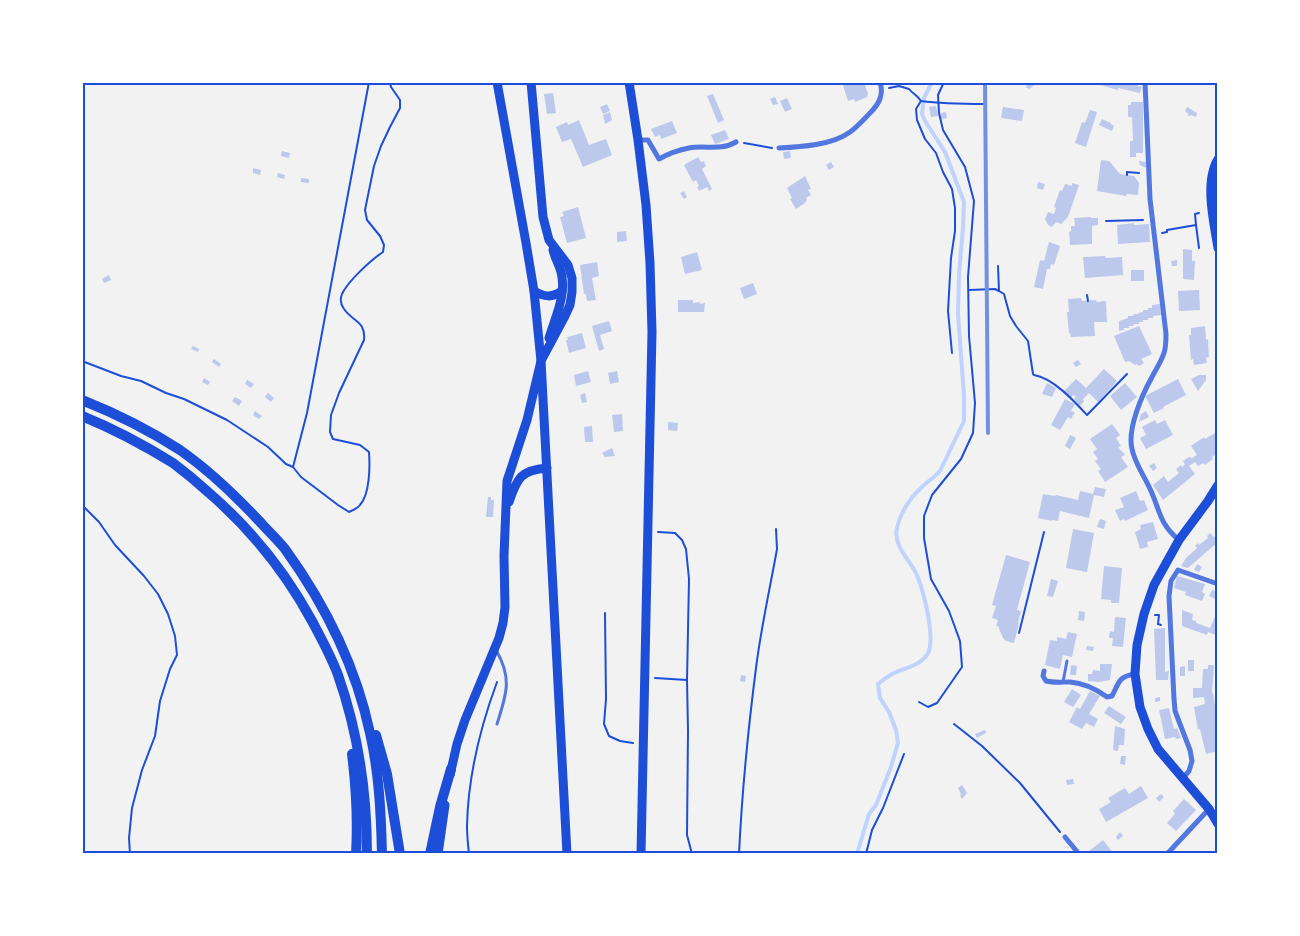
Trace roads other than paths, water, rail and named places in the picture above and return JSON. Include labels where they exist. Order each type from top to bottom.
[{"type":"highway","points":[[82,400],[119,415],[180,450],[232,492],[284,548],[321,606],[374,724],[386,774],[400,854]]},
{"type":"highway","points":[[82,416],[115,430],[174,464],[196,481],[248,529],[292,586],[324,644],[337,674],[354,732],[362,774],[367,854]]},
{"type":"highway","points":[[350,667],[370,733],[378,783],[382,854]]},
{"type":"highway","points":[[337,674],[349,734],[354,772],[356,854]]},
{"type":"highway","points":[[430,854],[440,807],[451,769]]},
{"type":"main road","points":[[497,82],[534,291],[541,361],[567,854]]},
{"type":"main road","points":[[438,854],[451,769],[457,744],[503,623],[505,607],[504,556],[507,481],[527,420],[541,361],[562,291],[562,274],[549,240],[543,217],[531,82]]},
{"type":"main road","points":[[630,82],[646,205],[652,332],[641,854]]},
{"type":"main road","points":[[1218,159],[1215,163],[1212,179],[1218,248]]},
{"type":"main road","points":[[541,361],[570,305],[572,292],[572,278],[568,265],[549,240]]},
{"type":"main road","points":[[534,291],[540,295],[550,296],[556,296],[562,291]]},
{"type":"main road","points":[[505,511],[514,485],[521,476],[530,471],[548,468]]},
{"type":"main road","points":[[1218,485],[1179,540],[1154,586],[1144,614],[1137,645],[1135,674],[1140,707],[1158,750],[1209,809],[1218,824]]},
{"type":"street","points":[[779,148],[824,142],[851,132],[873,110],[880,100],[882,89],[880,82]]},
{"type":"street","points":[[1145,82],[1149,174],[1166,334],[1165,351],[1140,403],[1133,424],[1131,438],[1136,462],[1152,493],[1165,526],[1179,540]]},
{"type":"street","points":[[638,140],[648,140],[659,159],[689,148],[723,147],[736,142]]},
{"type":"street","points":[[1182,778],[1189,771],[1192,761],[1190,750],[1175,711],[1171,581],[1178,570],[1218,584]]},
{"type":"street","points":[[1044,671],[1043,676],[1046,681],[1072,682],[1091,687],[1107,697],[1112,696],[1121,678],[1126,675],[1135,674]]},
{"type":"street","points":[[1167,854],[1209,809]]},
{"type":"street","points":[[1065,837],[1079,854]]},
{"type":"lane","points":[[495,648],[502,660],[506,674],[506,695],[497,724]]},
{"type":"lane","points":[[1063,683],[1068,661]]},
{"type":"waterway","points":[[857,854],[869,814],[876,805],[898,743],[896,730],[889,712],[880,698],[878,684],[894,673],[920,662],[927,655],[930,648],[930,627],[922,590],[916,573],[897,541],[898,523],[912,497],[940,471],[964,421],[958,314],[964,202],[945,152],[922,114],[924,98],[932,82]]},
{"type":"railway","points":[[985,82],[988,433]]}]
